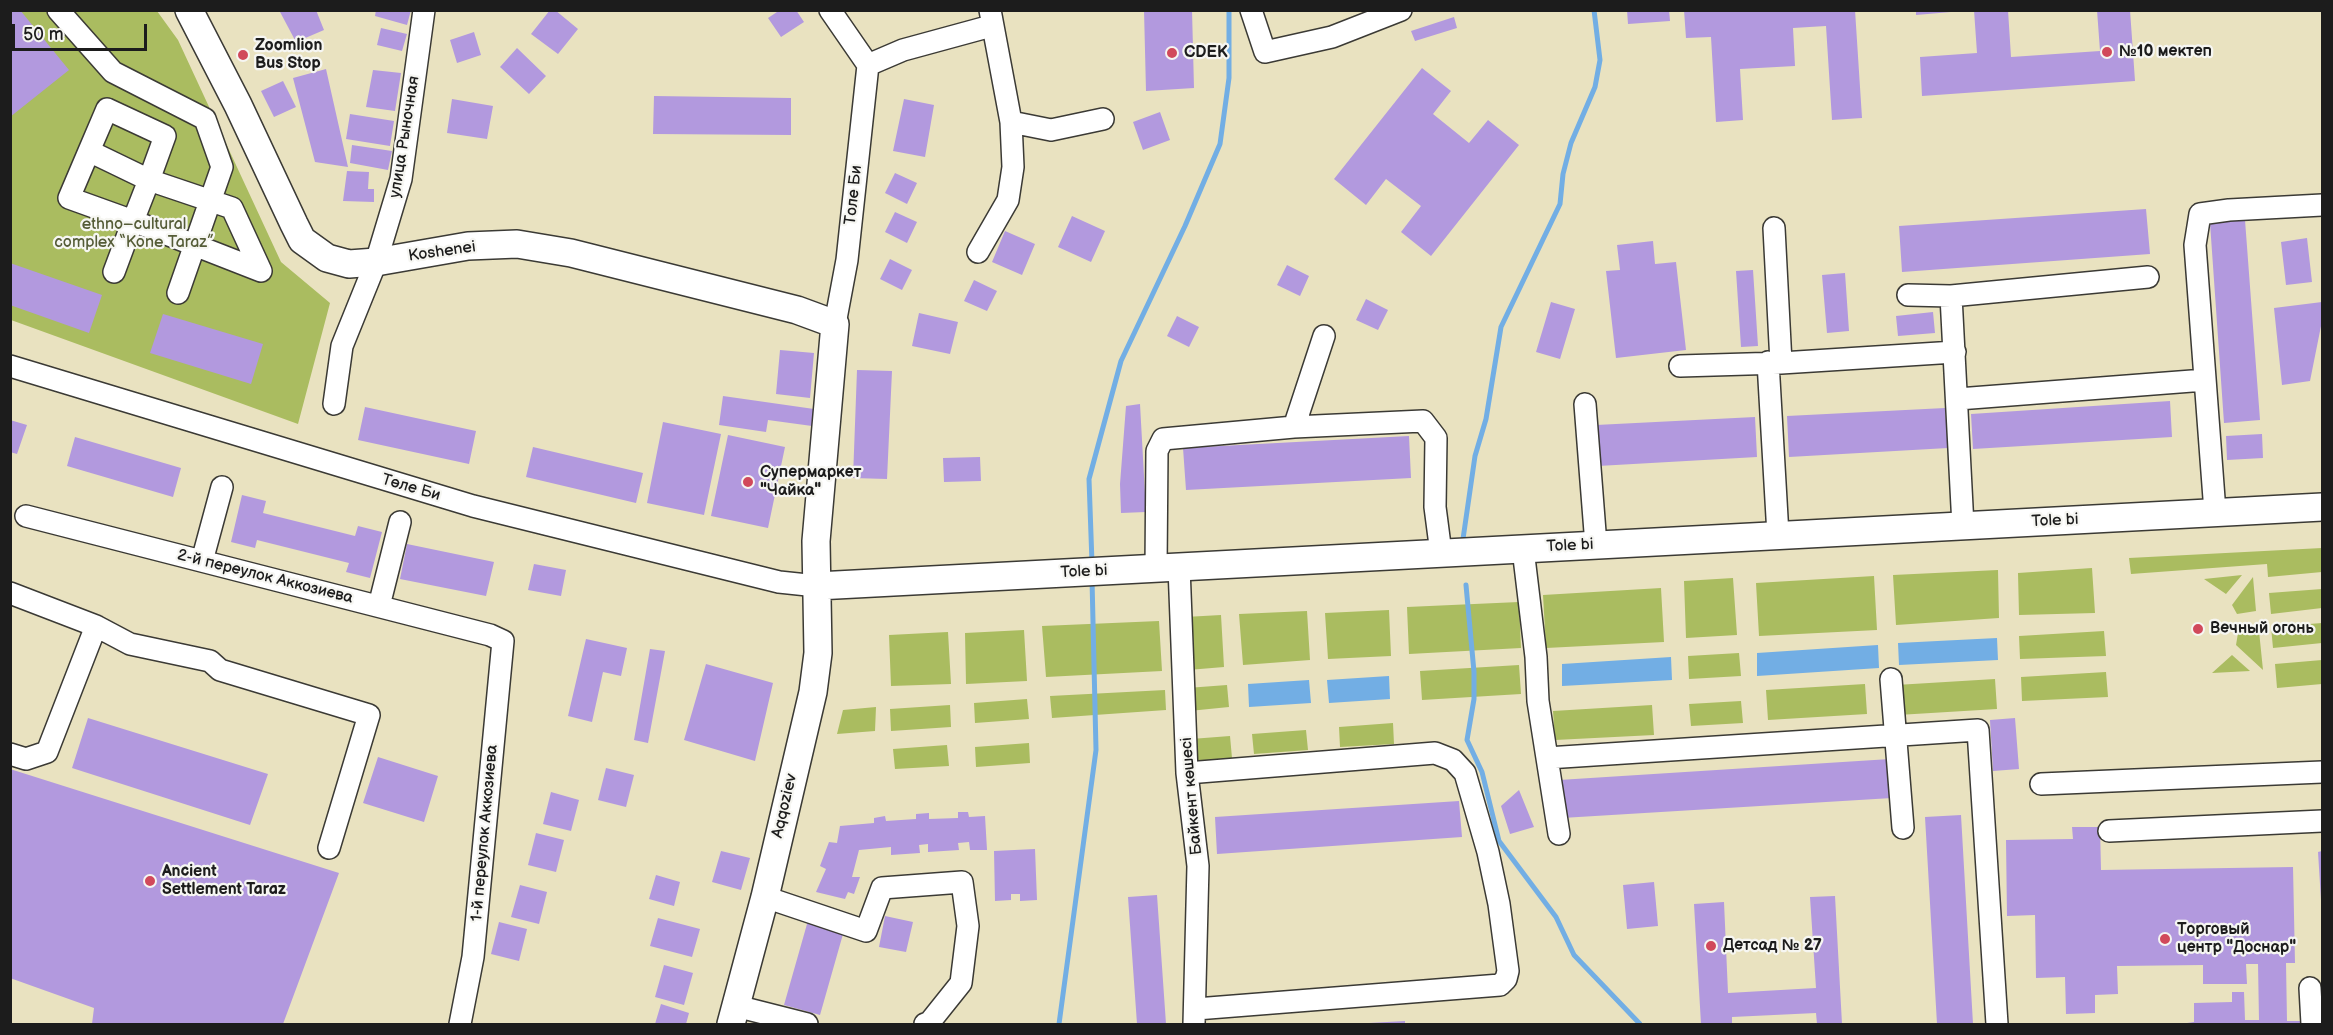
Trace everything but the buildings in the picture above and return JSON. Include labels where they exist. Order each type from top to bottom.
[{"type":"main road","name":"Koshenei","points":[[189,10],[238,105],[302,240],[314,251],[327,258],[349,264],[376,262],[468,246],[517,244],[571,253],[797,310],[835,324]]},
{"type":"main road","name":"Aqqoziev","points":[[733,1015],[765,897],[813,692],[818,653],[816,541],[835,324]]},
{"type":"main road","name":"Tole bi","points":[[817,586],[2322,507]]},
{"type":"street","points":[[58,10],[113,72],[205,119],[222,167],[178,293]]},
{"type":"street","name":"улица Рыночная","points":[[334,405],[342,345],[376,262],[401,179],[424,10]]},
{"type":"street","points":[[830,10],[868,65],[991,18],[1011,122],[1013,167],[1008,200],[978,252]]},
{"type":"street","points":[[1251,10],[1266,52],[1332,37],[1401,10]]},
{"type":"street","name":"Толе Би","points":[[835,324],[847,260],[868,65]]},
{"type":"street","points":[[205,119],[238,105]]},
{"type":"street","points":[[89,151],[149,180],[232,208],[261,271],[133,221],[69,198],[89,151],[107,109],[165,136],[149,180],[133,221],[114,272]]},
{"type":"street","points":[[1011,122],[1051,130],[1103,119]]},
{"type":"street","points":[[2215,513],[2195,245],[2200,214],[2229,210],[2322,206]]},
{"type":"street","points":[[1774,228],[1778,535]]},
{"type":"street","points":[[1908,295],[1951,297],[2148,277]]},
{"type":"street","points":[[1951,297],[1963,526]]},
{"type":"street","points":[[1324,336],[1294,427],[1423,421],[1436,438],[1435,507],[1441,553]]},
{"type":"street","points":[[1680,366],[1775,363],[1955,352]]},
{"type":"street","name":"Төле Би","points":[[10,366],[473,506],[779,582],[817,586]]},
{"type":"street","points":[[1958,399],[2205,380]]},
{"type":"street","points":[[1585,405],[1596,545]]},
{"type":"street","name":"Байкент көшесі","points":[[1195,1017],[1198,866],[1187,773],[1157,451],[1163,439],[1294,427]]},
{"type":"street","points":[[202,561],[222,487]]},
{"type":"street","name":"2-й переулок Аккозиева","points":[[26,516],[378,606],[504,641]]},
{"type":"street","points":[[378,606],[400,522]]},
{"type":"street","points":[[1523,549],[1536,657],[1538,701],[1559,834]]},
{"type":"street","points":[[10,593],[96,626],[130,644],[210,661],[220,670],[369,715],[328,848]]},
{"type":"street","points":[[10,754],[26,759],[47,752],[96,626]]},
{"type":"street","name":"1-й переулок Аккозиева","points":[[460,1024],[473,957],[504,641]]},
{"type":"street","points":[[1891,680],[1903,828]]},
{"type":"street","points":[[1547,758],[1978,730],[1997,1024]]},
{"type":"street","points":[[1187,773],[1435,753],[1453,760],[1465,773],[1488,852],[1499,904],[1508,971],[1506,979],[1500,985],[1195,1017]]},
{"type":"street","points":[[2041,784],[2322,772]]},
{"type":"street","points":[[2109,831],[2322,821]]},
{"type":"street","points":[[765,897],[866,931],[882,888],[962,882],[968,926],[961,983],[925,1024]]},
{"type":"street","points":[[2310,988],[2312,1024]]},
{"type":"street","points":[[733,1015],[807,1024]]},
{"type":"green space","name":"ethno–cultural complex “Kone Taraz”","points":[[10,11],[157,11],[178,40],[281,262],[330,303],[298,424],[11,320]]},
{"type":"green space","points":[[2322,548],[2322,572],[2268,577],[2267,564],[2131,574],[2129,558]]},
{"type":"green space","points":[[2092,568],[2095,613],[2019,615],[2018,573]]},
{"type":"green space","points":[[1998,570],[1999,618],[1896,625],[1893,575]]},
{"type":"green space","points":[[2242,575],[2226,594],[2204,579]]},
{"type":"green space","points":[[1874,576],[1877,630],[1759,636],[1756,583]]},
{"type":"green space","points":[[2253,577],[2256,611],[2237,614],[2232,605]]},
{"type":"green space","points":[[1733,578],[1737,635],[1686,638],[1684,581]]},
{"type":"green space","points":[[1661,588],[1664,642],[1546,648],[1543,595]]},
{"type":"green space","points":[[2322,589],[2322,608],[2271,614],[2269,593]]},
{"type":"green space","points":[[1519,602],[1521,648],[1409,654],[1407,607]]},
{"type":"green space","points":[[1389,610],[1391,656],[1328,659],[1325,613]]},
{"type":"green space","points":[[1307,611],[1310,660],[1243,665],[1239,614]]},
{"type":"green space","points":[[1221,615],[1224,667],[1188,670],[1185,617]]},
{"type":"green space","points":[[1159,621],[1162,671],[1046,677],[1042,626]]},
{"type":"green space","points":[[2322,623],[2322,643],[2273,648],[2271,627]]},
{"type":"green space","points":[[1024,630],[1027,681],[966,684],[965,633]]},
{"type":"green space","points":[[2104,631],[2106,656],[2020,659],[2019,636]]},
{"type":"green space","points":[[2259,631],[2263,670],[2236,645],[2238,633]]},
{"type":"green space","points":[[948,632],[951,684],[891,686],[889,635]]},
{"type":"green space","points":[[1739,653],[1741,676],[1689,679],[1688,656]]},
{"type":"green space","points":[[2232,655],[2250,671],[2212,673]]},
{"type":"green space","points":[[2322,660],[2322,684],[2277,688],[2275,664]]},
{"type":"green space","points":[[1519,665],[1521,694],[1422,700],[1420,671]]},
{"type":"green space","points":[[2106,672],[2108,697],[2022,701],[2021,677]]},
{"type":"green space","points":[[1995,679],[1997,709],[1898,715],[1896,685]]},
{"type":"green space","points":[[1865,684],[1867,714],[1768,720],[1766,690]]},
{"type":"green space","points":[[1227,685],[1229,707],[1189,711],[1187,688]]},
{"type":"green space","points":[[1165,690],[1166,710],[1052,718],[1050,696]]},
{"type":"green space","points":[[1027,699],[1029,719],[975,723],[974,703]]},
{"type":"green space","points":[[1741,701],[1743,723],[1691,726],[1689,704]]},
{"type":"green space","points":[[950,705],[951,727],[891,731],[890,709]]},
{"type":"green space","points":[[1652,705],[1654,735],[1555,740],[1553,711]]},
{"type":"green space","points":[[876,707],[875,731],[837,734],[843,710]]},
{"type":"green space","points":[[1393,723],[1394,744],[1340,747],[1339,727]]},
{"type":"green space","points":[[1306,730],[1308,750],[1254,754],[1252,734]]},
{"type":"green space","points":[[1230,736],[1232,758],[1193,762],[1191,739]]},
{"type":"green space","points":[[1029,743],[1030,763],[976,767],[975,747]]},
{"type":"green space","points":[[947,745],[949,766],[895,769],[893,749]]},
{"type":"water","points":[[1997,638],[1998,660],[1899,665],[1898,643]]},
{"type":"water","points":[[1878,645],[1879,668],[1757,676],[1757,653]]},
{"type":"water","points":[[1671,657],[1672,680],[1562,686],[1562,664]]},
{"type":"water","points":[[1389,676],[1390,699],[1329,703],[1327,680]]},
{"type":"water","points":[[1309,680],[1311,703],[1249,707],[1248,684]]},
{"type":"waterway","points":[[1092,563],[1089,479],[1121,361],[1185,226],[1220,144],[1229,78],[1229,10]]},
{"type":"waterway","points":[[1463,539],[1475,456],[1486,419],[1501,327],[1560,204],[1563,174],[1571,143],[1595,87],[1600,60],[1594,10]]},
{"type":"waterway","points":[[1059,1024],[1096,750],[1092,579]]},
{"type":"waterway","points":[[1466,585],[1474,672],[1474,699],[1467,740],[1482,772],[1499,841],[1556,917],[1574,955],[1640,1024]]},
{"type":"place","name":"№10 мектеп","points":[[2107,52]]},
{"type":"place","name":"CDEK","points":[[1172,53]]},
{"type":"place","name":"Zoomlion Bus Stop","points":[[243,55]]},
{"type":"place","name":"Супермаркет \"Чайка\"","points":[[748,482]]},
{"type":"place","name":"Вечный огонь","points":[[2198,629]]},
{"type":"place","name":"Ancient Settlement Taraz","points":[[150,881]]},
{"type":"place","name":"Торговый центр \"Доснар\"","points":[[2165,939]]},
{"type":"place","name":"Детсад № 27","points":[[1711,946]]}]
